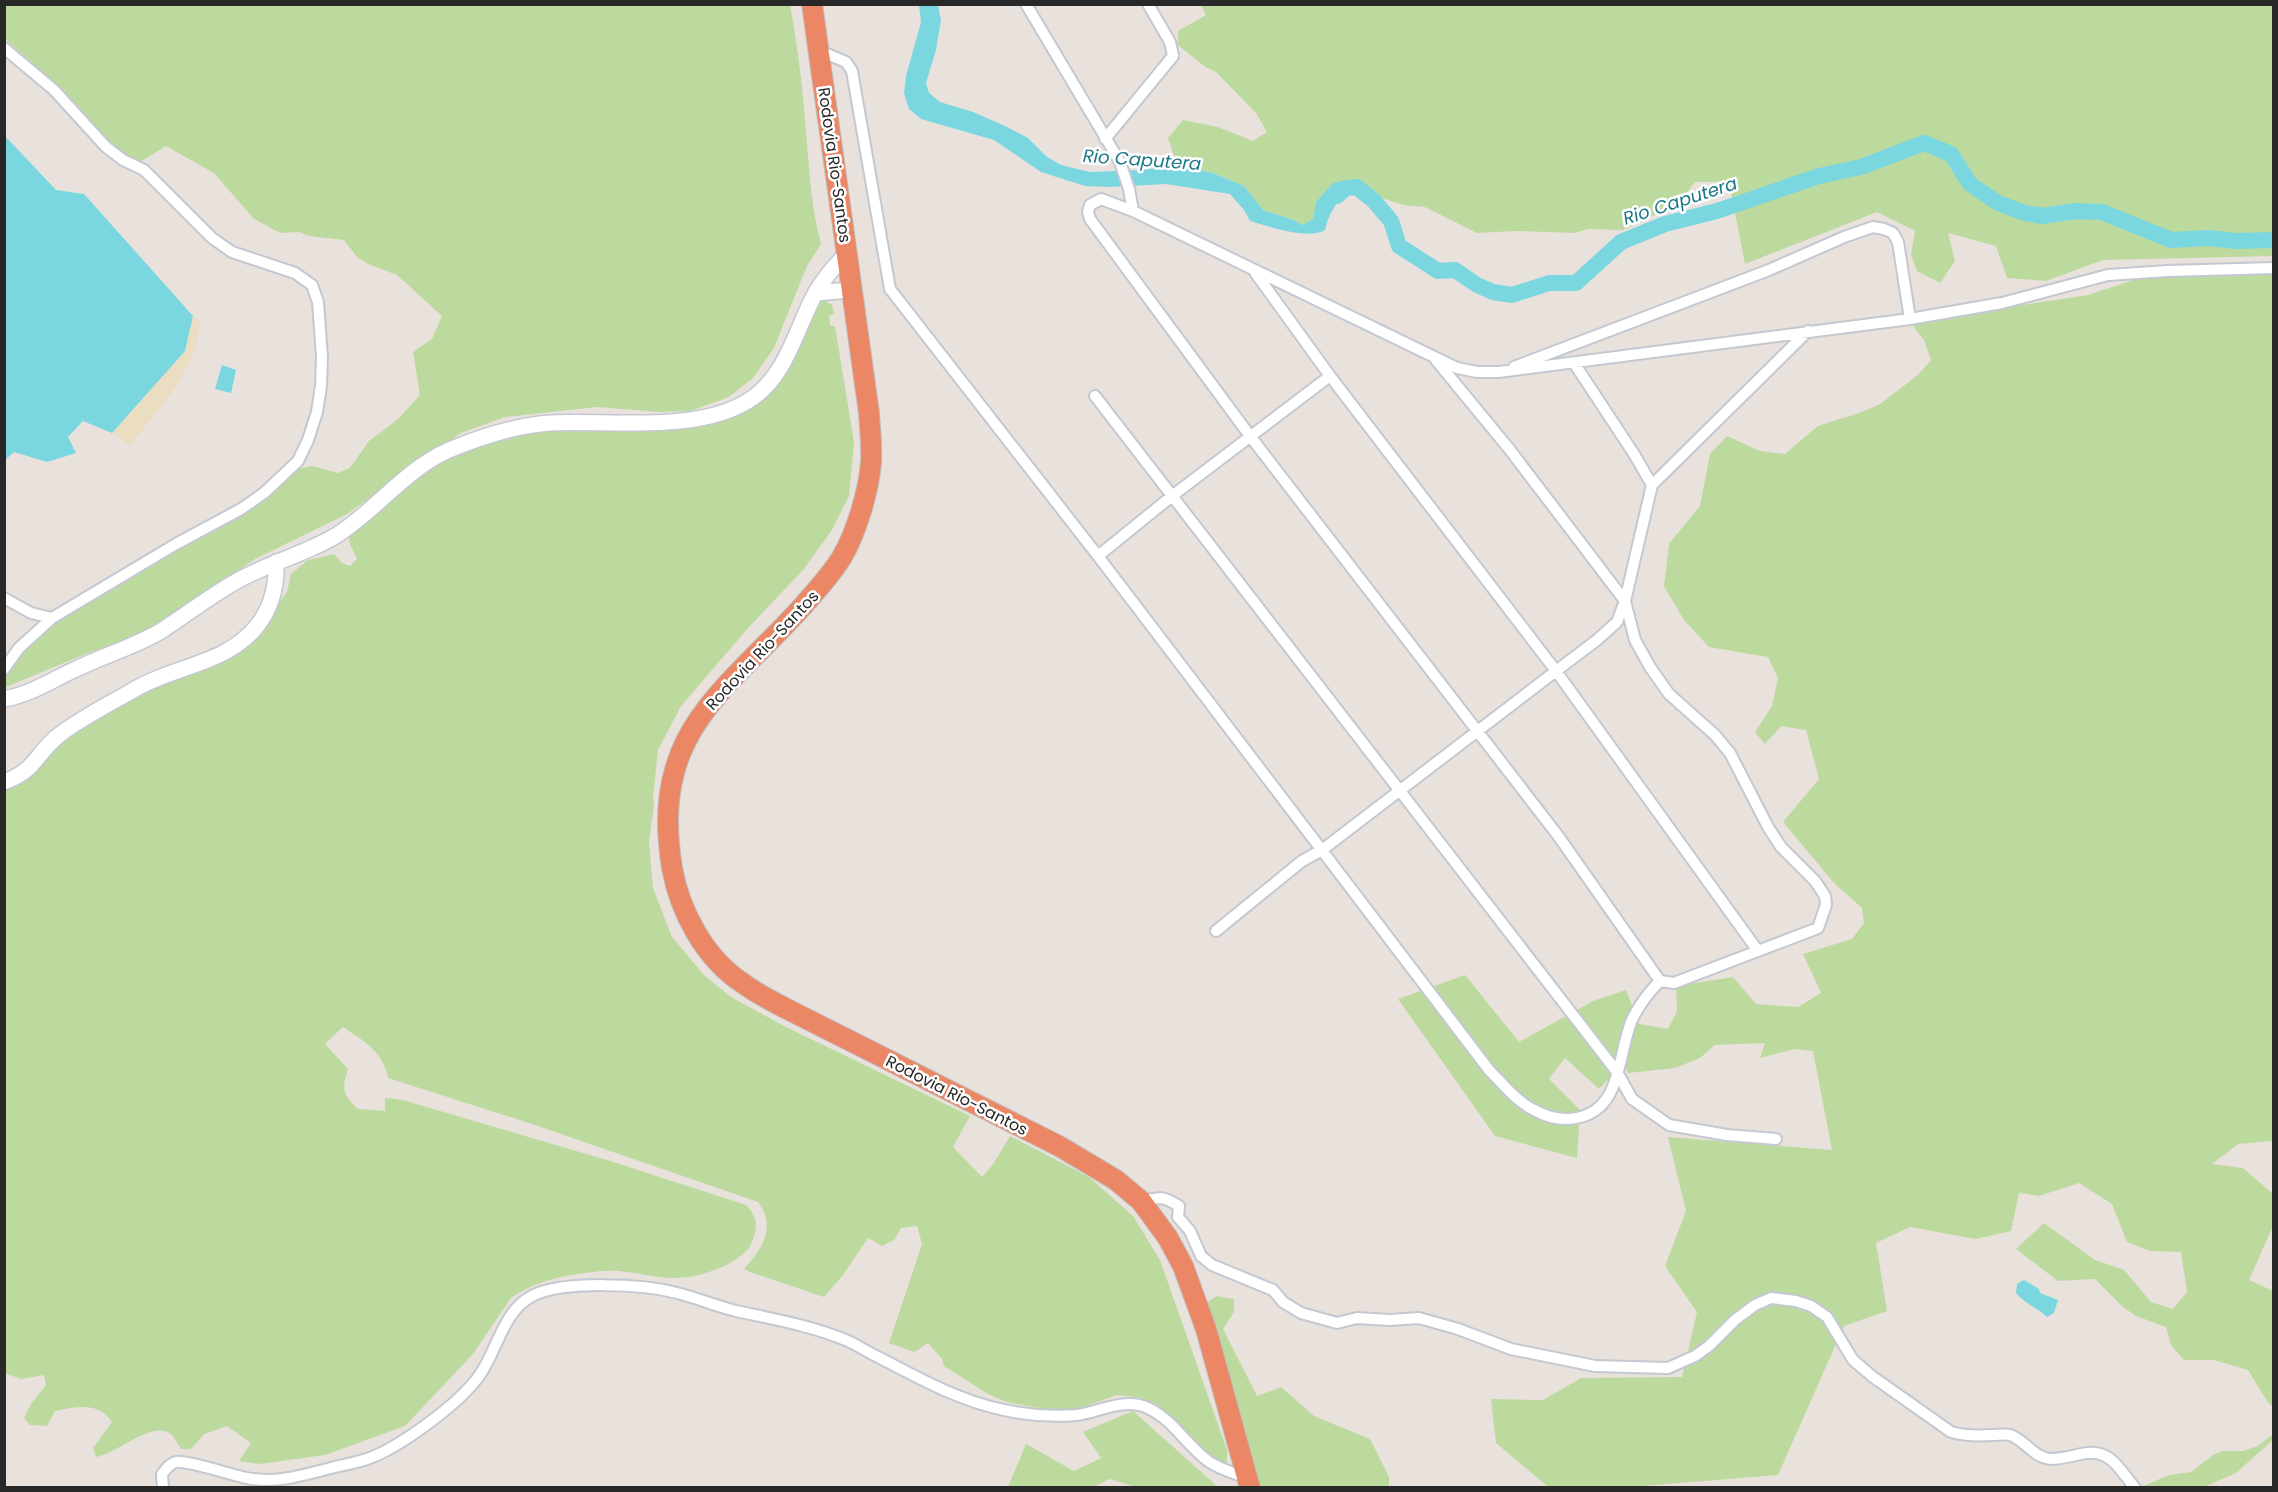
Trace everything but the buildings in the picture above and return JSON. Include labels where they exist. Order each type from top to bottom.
[{"type":"highway","name":"Rodovia Rio-Santos","points":[[812,4],[869,413],[871,462],[866,492],[842,557],[792,618],[728,681],[698,719],[682,747],[672,778],[668,808],[668,842],[675,886],[692,927],[714,958],[742,983],[783,1007],[1059,1146],[1116,1180],[1141,1202],[1168,1238],[1182,1266],[1206,1329],[1249,1483]]},
{"type":"street","points":[[1026,4],[1120,162],[1130,189],[1133,211]]},
{"type":"street","points":[[1105,139],[1173,56],[1170,42],[1148,4]]},
{"type":"street","points":[[4,48],[54,90],[106,147],[123,160],[144,170],[213,238],[232,252],[295,273],[307,280],[317,293],[322,357],[321,386],[314,422],[298,461],[264,493],[241,509],[176,544],[52,618],[19,648],[4,669]]},
{"type":"street","points":[[820,51],[846,62],[852,71],[890,289],[1098,556],[1489,1070],[1517,1098],[1533,1110],[1567,1120],[1592,1113],[1605,1102],[1636,1011],[1660,981]]},
{"type":"street","points":[[1434,358],[1510,450],[1625,601],[1635,639],[1668,694],[1715,735],[1730,753],[1768,827],[1781,846],[1815,881],[1825,896],[1826,905],[1818,928],[1674,983],[1660,981],[1559,837],[1250,436],[1097,228],[1088,212],[1095,201],[1101,199],[1133,211],[1434,358],[1457,368],[1477,372],[1499,372],[1574,363],[1910,319],[2002,303],[2108,275],[2156,271],[2274,268]]},
{"type":"street","points":[[1499,372],[1769,270],[1844,237],[1873,227],[1893,233],[1898,242],[1910,319]]},
{"type":"street","points":[[4,699],[33,689],[139,642],[237,581],[336,535],[407,477],[447,451],[518,428],[549,423],[638,423],[705,418],[741,405],[768,386],[779,371],[816,293],[834,266],[848,253]]},
{"type":"street","points":[[1252,269],[1330,376],[1556,671],[1758,951]]},
{"type":"street","points":[[816,293],[851,290]]},
{"type":"street","points":[[1216,931],[1302,861],[1322,850],[1597,640],[1617,621],[1625,601],[1652,485],[1808,331]]},
{"type":"street","points":[[1574,363],[1652,485]]},
{"type":"street","points":[[1098,556],[1172,496],[1330,376]]},
{"type":"street","points":[[1095,396],[1617,1072],[1632,1099],[1669,1125],[1727,1135],[1776,1139]]},
{"type":"street","points":[[4,782],[28,770],[57,737],[79,721],[144,684],[208,660],[242,640],[257,627],[270,604],[277,583],[276,562]]},
{"type":"street","points":[[4,598],[31,613],[52,618]]},
{"type":"street","points":[[1141,1202],[1158,1197],[1166,1198],[1179,1206],[1178,1216],[1190,1231],[1201,1256],[1219,1269],[1273,1290],[1283,1302],[1301,1313],[1336,1323],[1357,1318],[1390,1320],[1419,1318],[1458,1329],[1511,1349],[1595,1366],[1668,1368],[1695,1356],[1709,1346],[1735,1320],[1755,1305],[1771,1298],[1796,1301],[1811,1306],[1827,1317],[1853,1360],[1873,1377],[1951,1432],[1964,1436],[2009,1435],[2021,1441],[2038,1455],[2048,1459],[2102,1452],[2135,1488]]},
{"type":"street","points":[[1182,1266],[1197,1250]]},
{"type":"street","points":[[163,1488],[162,1474],[170,1465],[180,1461],[214,1471],[269,1480],[294,1478],[366,1459],[389,1450],[406,1440],[466,1393],[480,1375],[510,1317],[521,1304],[533,1296],[555,1289],[591,1286],[648,1287],[678,1293],[725,1308],[821,1332],[848,1341],[944,1391],[969,1401],[1005,1410],[1054,1416],[1079,1415],[1125,1404],[1154,1410],[1208,1461],[1249,1483]]},
{"type":"green space","points":[[5,5],[790,5],[801,76],[812,198],[821,244],[807,266],[774,348],[753,378],[729,397],[690,411],[659,412],[597,407],[505,417],[461,433],[347,514],[255,559],[146,633],[88,653],[6,687],[4,675],[25,644],[84,600],[265,498],[298,469],[312,466],[338,473],[350,468],[369,441],[398,419],[420,395],[413,352],[432,339],[442,316],[397,275],[368,264],[357,257],[344,240],[309,236],[299,232],[280,233],[254,219],[214,173],[166,146],[138,163],[110,148],[61,88],[5,39]]},
{"type":"green space","points":[[1201,5],[2273,5],[2273,256],[2103,260],[2046,281],[2007,278],[1996,246],[1948,233],[1955,261],[1940,283],[1917,271],[1911,255],[1915,231],[1877,212],[1745,264],[1729,182],[1695,182],[1679,203],[1623,230],[1588,229],[1574,233],[1515,231],[1477,233],[1425,207],[1404,205],[1375,196],[1353,180],[1316,202],[1313,219],[1302,225],[1263,210],[1244,186],[1213,173],[1177,165],[1168,138],[1183,120],[1218,127],[1253,141],[1267,132],[1256,113],[1216,72],[1204,66],[1178,45],[1178,31],[1206,15]]},
{"type":"green space","points":[[2273,271],[2273,1141],[2238,1144],[2212,1164],[2243,1168],[2273,1194],[2273,1226],[2249,1280],[2273,1291],[2273,1407],[2248,1370],[2214,1360],[2184,1360],[2171,1345],[2166,1327],[2136,1316],[2123,1307],[2095,1279],[2058,1281],[2016,1249],[2044,1223],[2095,1260],[2124,1270],[2151,1302],[2173,1309],[2187,1292],[2181,1252],[2150,1251],[2127,1242],[2112,1204],[2079,1183],[2039,1196],[2019,1193],[2011,1231],[1976,1239],[1910,1227],[1876,1243],[1887,1311],[1844,1326],[1778,1475],[1630,1487],[1547,1486],[1496,1443],[1491,1399],[1543,1400],[1581,1378],[1682,1377],[1697,1312],[1665,1266],[1686,1211],[1668,1137],[1832,1150],[1813,1051],[1794,1049],[1760,1058],[1765,1043],[1715,1045],[1700,1058],[1675,1068],[1628,1073],[1624,1062],[1599,1089],[1565,1058],[1549,1079],[1580,1110],[1577,1158],[1495,1136],[1398,999],[1465,975],[1519,1042],[1593,1001],[1626,990],[1639,1024],[1668,1029],[1677,1011],[1676,986],[1733,977],[1756,1004],[1798,1007],[1821,993],[1803,954],[1852,939],[1864,923],[1862,908],[1835,884],[1783,822],[1819,779],[1806,730],[1781,726],[1765,744],[1755,732],[1772,706],[1778,678],[1768,657],[1709,647],[1684,620],[1664,586],[1669,544],[1700,506],[1710,454],[1727,436],[1760,451],[1785,454],[1818,426],[1880,404],[1918,375],[1931,360],[1924,340],[1910,322],[2088,295],[2155,273]]},
{"type":"green space","points":[[818,297],[832,305],[834,314],[829,316],[830,326],[835,326],[854,442],[849,496],[832,530],[803,570],[749,627],[681,706],[658,750],[649,842],[653,888],[672,937],[704,975],[731,997],[786,1027],[970,1116],[953,1147],[982,1177],[994,1163],[1010,1136],[1089,1177],[1133,1216],[1160,1260],[1227,1450],[1227,1463],[1218,1464],[1142,1398],[1117,1395],[1077,1409],[1044,1409],[1006,1402],[988,1394],[944,1366],[942,1359],[928,1343],[914,1352],[889,1343],[922,1244],[917,1226],[901,1228],[894,1240],[882,1246],[868,1238],[843,1275],[824,1297],[750,1272],[744,1269],[761,1245],[767,1228],[764,1211],[758,1202],[532,1124],[388,1078],[382,1061],[372,1048],[343,1027],[325,1044],[348,1069],[344,1082],[346,1095],[358,1109],[385,1111],[385,1098],[403,1100],[607,1160],[746,1205],[756,1222],[752,1242],[740,1257],[730,1263],[708,1272],[686,1277],[667,1278],[621,1271],[603,1271],[555,1278],[532,1286],[511,1298],[473,1354],[405,1426],[325,1455],[260,1464],[239,1461],[251,1443],[227,1426],[204,1434],[191,1449],[181,1449],[173,1436],[165,1431],[156,1431],[96,1457],[93,1448],[112,1422],[107,1415],[94,1408],[55,1411],[47,1426],[30,1425],[24,1418],[31,1404],[46,1385],[44,1375],[21,1379],[4,1373],[4,784],[61,736],[164,677],[205,666],[275,608],[287,592],[291,574],[308,560],[334,554],[342,563],[350,566],[357,559],[350,544],[349,535],[410,479],[467,447],[529,428],[661,425],[767,396]]},
{"type":"green space","points":[[1217,1296],[1234,1299],[1234,1312],[1223,1329],[1257,1396],[1281,1387],[1314,1416],[1370,1439],[1389,1477],[1389,1487],[1255,1487],[1204,1316],[1209,1301]]},
{"type":"green space","points":[[1133,1411],[1218,1487],[1135,1487],[1110,1479],[1093,1487],[1008,1487],[1026,1444],[1074,1471],[1101,1458],[1083,1432]]},
{"type":"green space","points":[[2273,1434],[2273,1440],[2236,1473],[2204,1487],[2139,1488],[2169,1475],[2191,1472],[2213,1455],[2223,1451],[2243,1451],[2258,1446]]},
{"type":"sand","points":[[193,316],[200,321],[198,339],[192,356],[175,388],[130,446],[112,433],[185,351]]},
{"type":"water","points":[[919,5],[938,5],[941,20],[936,50],[926,83],[929,93],[940,102],[973,112],[1028,138],[1047,157],[1061,165],[1090,172],[1142,170],[1177,165],[1213,173],[1244,186],[1263,210],[1302,225],[1313,219],[1316,202],[1333,183],[1353,179],[1357,187],[1345,194],[1336,204],[1325,230],[1308,234],[1288,232],[1250,221],[1230,194],[1166,184],[1085,186],[1041,172],[994,140],[921,119],[909,109],[904,93],[906,76],[921,22]]},
{"type":"water","points":[[4,135],[56,190],[84,194],[193,316],[185,351],[112,433],[83,421],[68,437],[76,453],[47,462],[14,452],[5,460]]},
{"type":"water","points":[[222,365],[236,370],[231,393],[215,389]]},
{"type":"water","points":[[2024,1280],[2039,1289],[2040,1293],[2058,1300],[2054,1313],[2047,1317],[2016,1293],[2017,1284]]},
{"type":"waterway","name":"Rio Caputera","points":[[1337,196],[1346,188],[1357,187],[1374,201],[1391,221],[1399,246],[1438,271],[1455,270],[1477,285],[1493,292],[1512,295],[1549,283],[1576,283],[1621,242],[1665,224],[1717,211],[1819,176],[1861,167],[1924,143],[1951,154],[1970,184],[1998,203],[2025,213],[2042,216],[2076,211],[2102,212],[2171,240],[2209,238],[2234,241],[2274,240]]}]
